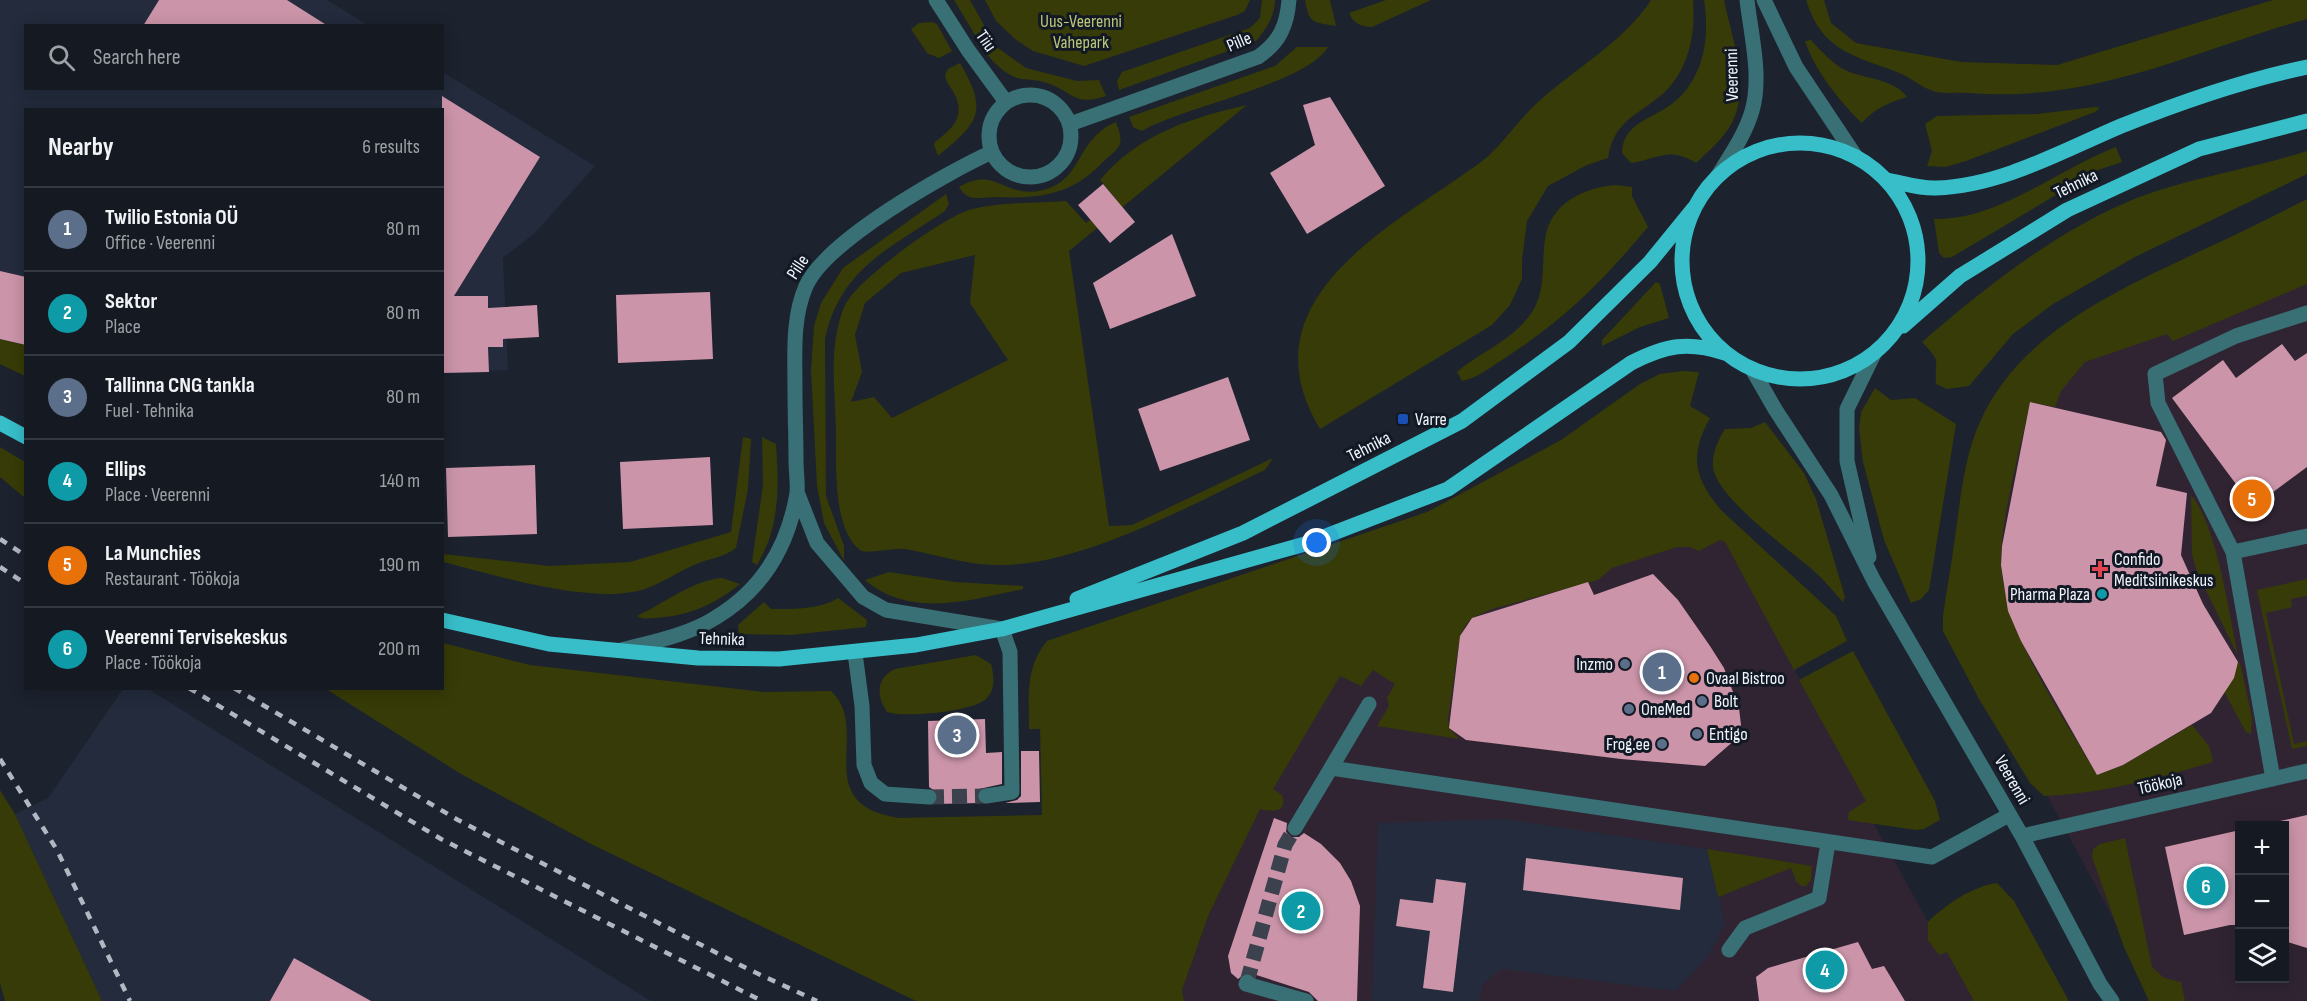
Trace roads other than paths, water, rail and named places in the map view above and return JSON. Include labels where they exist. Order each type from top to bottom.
[{"type":"main road","name":"Tehnika","points":[[1002,629],[1243,533],[1462,421],[1569,342],[1650,262],[1717,177],[1734,163],[1772,146],[1793,143],[1825,145],[1856,157],[1887,180],[1934,189],[1969,185],[2009,173],[2123,126],[2189,102],[2267,75],[2307,67]]},
{"type":"main road","name":"Tehnika","points":[[1891,337],[1960,276],[2067,210],[2199,149],[2307,121]]},
{"type":"main road","points":[[1694,208],[1683,241],[1682,267],[1687,297],[1704,331],[1725,353],[1752,369],[1773,376],[1798,379],[1824,377],[1850,369],[1874,354],[1891,337],[1904,318],[1913,296],[1918,272],[1918,246],[1908,211],[1887,180]]},
{"type":"main road","name":"Tehnika","points":[[444,620],[549,644],[698,658],[779,659],[855,653],[916,645],[1002,629],[1305,544],[1448,489],[1631,363],[1655,351],[1682,345],[1702,346],[1725,353]]},
{"type":"main road","points":[[0,423],[24,436]]},
{"type":"street","name":"Tiiu","points":[[936,0],[968,50],[1006,102]]},
{"type":"street","name":"Pille","points":[[1070,124],[1258,57],[1271,48],[1281,35],[1287,17],[1289,0]]},
{"type":"street","name":"Veerenni","points":[[1717,177],[1744,134],[1753,109],[1756,84],[1747,0]]},
{"type":"street","points":[[1764,0],[1796,67],[1856,157]]},
{"type":"street","points":[[1031,94],[1044,96],[1065,112],[1070,124],[1070,149],[1055,169],[1044,174],[1020,176],[1008,171],[992,152],[989,130],[992,120],[1006,102],[1031,94]]},
{"type":"street","name":"Pille","points":[[615,652],[670,637],[715,618],[762,581],[781,548],[797,492],[795,338],[798,312],[807,284],[821,263],[862,230],[942,176],[992,152]]},
{"type":"street","points":[[2273,779],[2233,552],[2158,403],[2155,374],[2236,336],[2307,313]]},
{"type":"street","name":"Veerenni","points":[[1874,354],[1847,410],[1847,461],[1874,581]]},
{"type":"street","name":"Veerenni","points":[[1752,369],[1775,410],[1832,495],[1874,581],[2022,836],[2100,984],[2112,1001]]},
{"type":"street","name":"Pille","points":[[797,492],[817,543],[864,597],[886,610],[1002,629]]},
{"type":"street","points":[[2233,552],[2307,536]]},
{"type":"street","points":[[986,796],[1012,792],[1010,652],[1002,629]]},
{"type":"street","points":[[855,653],[862,706],[864,765],[871,783],[885,794],[929,797]]},
{"type":"street","points":[[1295,828],[1369,704]]},
{"type":"street","points":[[1331,768],[1932,857],[2009,815]]},
{"type":"street","name":"Töökoja","points":[[2022,836],[2307,771]]},
{"type":"street","points":[[1729,950],[1745,928],[1819,898],[1828,843]]},
{"type":"street","points":[[1247,982],[1246,984],[1306,1001]]},
{"type":"street","points":[[2100,984],[2102,1001]]},
{"type":"tunnel","points":[[929,797],[986,796]]},
{"type":"tunnel","points":[[1247,982],[1285,845],[1295,828]]},
{"type":"railway","points":[[0,539],[24,555]]},
{"type":"railway","points":[[0,567],[24,583]]},
{"type":"railway","points":[[192,690],[441,839],[762,1001]]},
{"type":"railway","points":[[237,690],[458,820],[750,970],[817,1001]]},
{"type":"railway","points":[[0,759],[57,850],[130,1001]]},
{"type":"place","name":"Varre","points":[[1403,419]]},
{"type":"place","name":"La Munchies","points":[[2252,499]]},
{"type":"place","name":"Confido Meditsiinikeskus","points":[[2100,569]]},
{"type":"place","name":"Pharma Plaza","points":[[2102,594]]},
{"type":"place","name":"Inzmo","points":[[1625,664]]},
{"type":"place","name":"Twilio Estonia OÜ","points":[[1662,672]]},
{"type":"place","name":"Ovaal Bistroo","points":[[1694,678]]},
{"type":"place","name":"Bolt","points":[[1702,701]]},
{"type":"place","name":"OneMed","points":[[1629,709]]},
{"type":"place","name":"Entigo","points":[[1697,734]]},
{"type":"place","name":"Tallinna CNG tankla","points":[[957,735]]},
{"type":"place","name":"Frog.ee","points":[[1662,744]]},
{"type":"place","name":"Veerenni Tervisekeskus","points":[[2206,886]]},
{"type":"place","name":"Sektor","points":[[1301,911]]},
{"type":"place","name":"Ellips","points":[[1825,970]]},
{"type":"park label","name":"Uus-Veerenni Vahepark","points":[[1081,31]]}]
